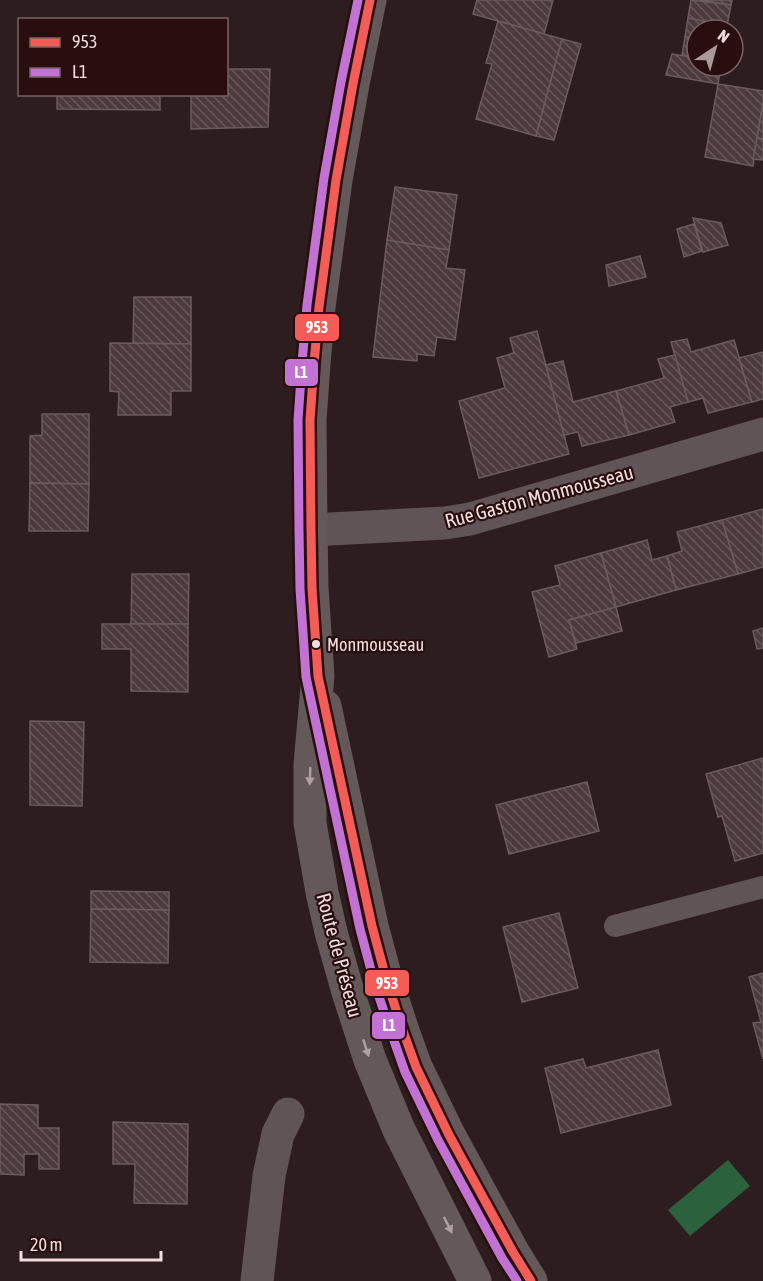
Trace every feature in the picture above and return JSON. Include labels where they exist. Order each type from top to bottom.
[{"type":"main road","name":"Route de Préseau","points":[[370,0],[344,132],[319,307],[310,420],[312,588],[318,676],[372,926],[403,1031],[424,1084],[449,1135],[531,1281]]},
{"type":"main road","name":"Route de Préseau","points":[[318,676],[310,764],[310,823],[331,932],[367,1049],[399,1130],[476,1281]]},
{"type":"street","name":"Rue Gaston Monmousseau","points":[[311,530],[445,523],[470,519],[763,434]]},
{"type":"street","points":[[257,1281],[273,1154],[278,1134],[288,1114]]},
{"type":"lane","points":[[615,926],[763,887]]},
{"type":"shaded area","points":[[728,1160],[750,1186],[690,1236],[668,1210]]},
{"type":"building","points":[[477,0],[553,0],[544,34],[473,14]]},
{"type":"building","points":[[691,0],[731,5],[729,18],[688,18]]},
{"type":"building","points":[[699,0],[732,0],[731,5]]},
{"type":"building","points":[[498,21],[562,39],[536,136],[476,119],[492,64],[486,63]]},
{"type":"building","points":[[685,37],[685,56],[682,55]]},
{"type":"building","points":[[562,39],[581,44],[554,140],[536,136]]},
{"type":"building","points":[[672,54],[685,56],[685,78],[719,78],[718,84],[666,75]]},
{"type":"building","points":[[228,69],[270,69],[268,127],[191,129],[191,96],[228,96]]},
{"type":"building","points":[[718,84],[763,91],[753,166],[705,157]]},
{"type":"building","points":[[57,96],[160,96],[160,110],[57,109]]},
{"type":"building","points":[[763,102],[763,139],[757,138]]},
{"type":"building","points":[[757,138],[763,139],[763,160],[753,159]]},
{"type":"building","points":[[395,187],[457,195],[449,250],[387,240]]},
{"type":"building","points":[[693,218],[721,223],[728,245],[703,252]]},
{"type":"building","points":[[694,224],[702,251],[684,257],[677,229]]},
{"type":"building","points":[[387,240],[449,250],[446,268],[465,270],[455,340],[437,337],[434,356],[417,354],[417,361],[373,357]]},
{"type":"building","points":[[640,256],[646,277],[609,286],[606,265]]},
{"type":"building","points":[[134,297],[191,297],[191,344],[133,343]]},
{"type":"building","points":[[537,331],[569,454],[479,478],[459,401],[505,388],[497,358],[514,353],[510,338]]},
{"type":"building","points":[[687,339],[691,352],[734,340],[752,402],[708,413],[703,398],[688,402],[671,342]]},
{"type":"building","points":[[110,343],[191,344],[191,391],[171,391],[171,415],[118,415],[119,392],[110,391]]},
{"type":"building","points":[[763,352],[763,399],[752,402],[739,358]]},
{"type":"building","points":[[675,355],[688,402],[670,407],[675,422],[629,435],[616,391],[664,378],[658,359]]},
{"type":"building","points":[[563,361],[573,402],[616,391],[629,435],[582,446],[578,432],[564,435],[546,365]]},
{"type":"building","points":[[42,414],[89,414],[89,484],[30,483],[30,436],[42,435]]},
{"type":"building","points":[[30,483],[89,484],[88,531],[29,531]]},
{"type":"building","points":[[763,509],[763,567],[738,574],[722,520]]},
{"type":"building","points":[[722,520],[738,574],[676,590],[667,556],[682,551],[677,532]]},
{"type":"building","points":[[647,540],[652,560],[667,556],[676,590],[616,607],[601,553]]},
{"type":"building","points":[[601,553],[616,607],[569,620],[577,649],[549,657],[532,592],[560,585],[555,566]]},
{"type":"building","points":[[132,574],[189,574],[188,624],[131,624]]},
{"type":"building","points":[[616,607],[622,631],[576,643],[569,620]]},
{"type":"building","points":[[102,624],[188,624],[188,692],[131,691],[131,649],[102,649]]},
{"type":"building","points":[[763,628],[763,648],[757,649],[753,631]]},
{"type":"building","points":[[30,721],[84,722],[82,806],[30,805]]},
{"type":"building","points":[[763,758],[763,853],[735,861],[722,816],[718,817],[706,774]]},
{"type":"building","points":[[587,782],[599,831],[509,854],[496,805]]},
{"type":"building","points":[[91,891],[169,892],[169,910],[91,909]]},
{"type":"building","points":[[91,909],[169,910],[168,963],[90,962]]},
{"type":"building","points":[[559,913],[578,988],[522,1002],[503,927]]},
{"type":"building","points":[[763,973],[763,1059],[753,1023],[761,1022],[749,977]]},
{"type":"building","points":[[658,1050],[671,1105],[561,1133],[545,1068],[583,1059],[586,1068]]},
{"type":"building","points":[[0,1104],[38,1105],[38,1128],[59,1128],[59,1169],[39,1169],[39,1154],[24,1154],[24,1175],[0,1174]]},
{"type":"building","points":[[113,1122],[188,1124],[187,1204],[134,1203],[135,1164],[113,1164]]},
{"type":"transit line","name":"L1","points":[[358,0],[324,178],[307,305],[302,363],[298,420],[299,530],[300,589],[306,677],[360,929],[375,985],[392,1035],[405,1072],[438,1140],[502,1258],[517,1281]]},
{"type":"transit line","name":"953","points":[[370,0],[336,180],[319,307],[314,364],[310,420],[311,530],[318,676],[372,926],[403,1031],[416,1067],[449,1135],[531,1281]]},
{"type":"place","name":"Monmousseau","points":[[316,644]]}]
